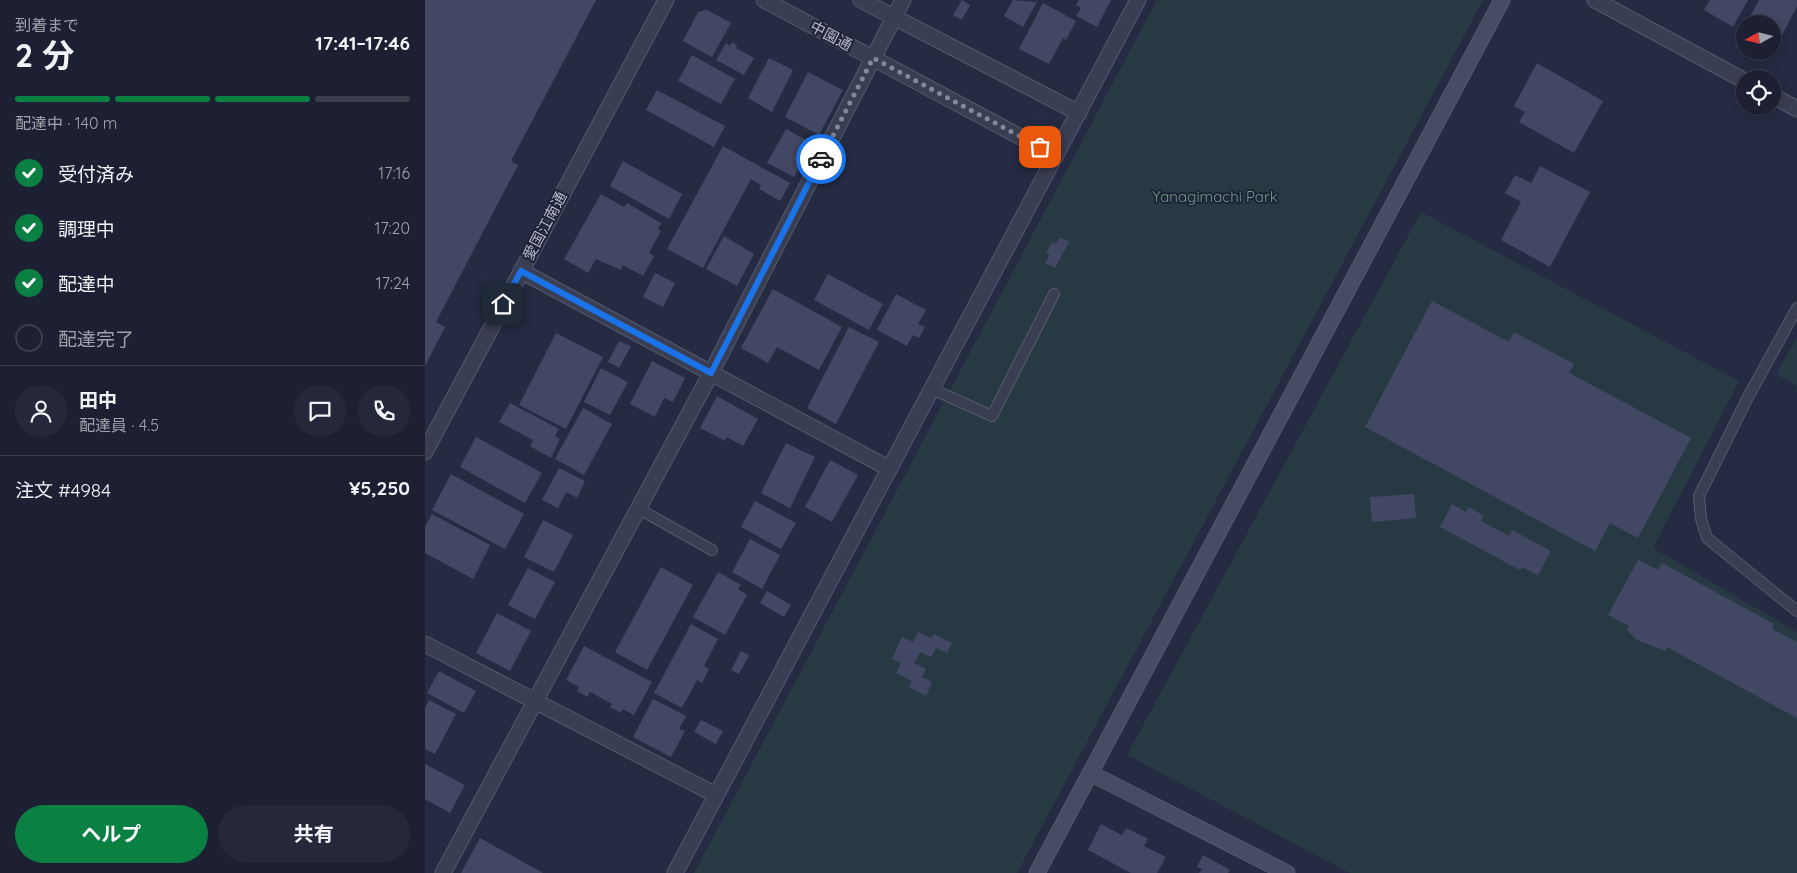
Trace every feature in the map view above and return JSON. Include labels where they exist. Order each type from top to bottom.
[{"type":"street","name":"愛国江南通","points":[[425,452],[666,0]]},
{"type":"street","name":"中園通","points":[[764,0],[1056,156]]},
{"type":"street","points":[[861,0],[1079,113]]},
{"type":"street","points":[[443,873],[711,373],[903,0]]},
{"type":"street","points":[[675,873],[1138,0]]},
{"type":"street","points":[[1037,873],[1502,0]]},
{"type":"street","points":[[1595,0],[1736,76]]},
{"type":"street","points":[[1781,100],[1797,109]]},
{"type":"street","points":[[521,271],[890,469]]},
{"type":"street","points":[[425,644],[716,795]]},
{"type":"street","points":[[1090,773],[1287,873]]},
{"type":"lane","points":[[932,389],[992,416],[1054,294]]},
{"type":"lane","points":[[1797,308],[1748,397],[1699,496],[1701,520],[1707,538],[1797,611]]},
{"type":"lane","points":[[639,509],[713,550]]},
{"type":"green space","name":"Yanagimachi Park","points":[[1157,0],[1483,0],[1017,873],[694,873]]},
{"type":"green space","points":[[1421,212],[1739,381],[1653,548],[1797,632],[1797,873],[1350,873],[1127,755]]},
{"type":"green space","points":[[1797,338],[1797,386],[1776,374]]},
{"type":"building","points":[[425,0],[596,0],[511,161],[518,165],[436,322],[445,327],[425,366]]},
{"type":"building","points":[[962,0],[970,5],[962,20],[953,15]]},
{"type":"building","points":[[1013,0],[1037,2],[1023,27],[1004,16]]},
{"type":"building","points":[[1079,0],[1111,0],[1097,27],[1076,16],[1081,8],[1076,5]]},
{"type":"building","points":[[1710,0],[1748,0],[1740,15],[1736,15],[1736,22],[1733,27],[1704,10]]},
{"type":"building","points":[[1759,0],[1797,0],[1797,6],[1781,37],[1781,15],[1751,15]]},
{"type":"building","points":[[1043,3],[1076,21],[1066,40],[1063,38],[1049,64],[1019,49]]},
{"type":"building","points":[[707,10],[731,23],[712,57],[683,41],[698,12]]},
{"type":"building","points":[[732,42],[737,45],[736,48],[754,58],[744,75],[716,60],[726,43],[730,46]]},
{"type":"building","points":[[692,55],[735,79],[721,104],[678,81]]},
{"type":"building","points":[[769,58],[793,70],[772,112],[748,98]]},
{"type":"building","points":[[1537,63],[1603,101],[1574,153],[1519,122],[1525,112],[1514,106]]},
{"type":"building","points":[[808,72],[843,90],[819,135],[785,117]]},
{"type":"building","points":[[657,90],[725,126],[714,147],[646,110]]},
{"type":"building","points":[[786,129],[812,143],[794,177],[767,163]]},
{"type":"building","points":[[723,146],[790,183],[780,201],[759,189],[761,185],[751,179],[703,268],[667,249]]},
{"type":"building","points":[[623,161],[682,194],[669,219],[610,186]]},
{"type":"building","points":[[1540,166],[1590,192],[1550,267],[1501,240],[1521,202],[1505,193],[1515,175],[1531,183]]},
{"type":"building","points":[[601,194],[624,207],[627,203],[661,223],[658,229],[661,231],[649,253],[654,256],[643,276],[623,265],[621,270],[596,259],[588,273],[564,259]]},
{"type":"building","points":[[724,236],[754,254],[737,286],[706,269]]},
{"type":"building","points":[[1060,237],[1069,242],[1055,268],[1045,263],[1050,255],[1046,253],[1052,242],[1056,244]]},
{"type":"building","points":[[655,273],[675,283],[663,307],[643,297]]},
{"type":"building","points":[[828,274],[883,304],[869,330],[814,300]]},
{"type":"building","points":[[773,289],[842,327],[819,370],[777,347],[768,363],[741,348]]},
{"type":"building","points":[[896,294],[926,310],[918,324],[925,327],[919,338],[913,335],[907,346],[877,330]]},
{"type":"building","points":[[1432,301],[1509,342],[1514,332],[1574,364],[1569,373],[1691,438],[1638,538],[1610,523],[1595,551],[1365,427]]},
{"type":"building","points":[[849,327],[879,342],[836,424],[807,408]]},
{"type":"building","points":[[556,333],[603,357],[566,429],[519,405]]},
{"type":"building","points":[[619,341],[631,346],[619,368],[608,362]]},
{"type":"building","points":[[652,361],[685,378],[673,402],[664,398],[655,417],[630,404]]},
{"type":"building","points":[[601,368],[628,382],[610,415],[584,402]]},
{"type":"building","points":[[717,396],[758,419],[743,446],[727,437],[725,441],[700,428]]},
{"type":"building","points":[[510,403],[559,429],[555,436],[560,439],[551,458],[530,446],[533,440],[499,422]]},
{"type":"building","points":[[583,408],[612,424],[584,475],[555,459]]},
{"type":"building","points":[[476,437],[542,473],[525,503],[460,467]]},
{"type":"building","points":[[786,443],[815,457],[790,508],[761,493]]},
{"type":"building","points":[[830,460],[858,475],[832,522],[805,507]]},
{"type":"building","points":[[559,468],[585,481],[577,498],[566,492],[558,508],[542,500]]},
{"type":"building","points":[[451,474],[524,514],[505,549],[432,510]]},
{"type":"building","points":[[1414,494],[1416,518],[1372,522],[1370,497]]},
{"type":"building","points":[[755,501],[796,523],[781,549],[741,527]]},
{"type":"building","points":[[1452,504],[1466,512],[1468,507],[1483,515],[1481,521],[1509,536],[1512,530],[1551,551],[1538,575],[1522,567],[1520,570],[1440,527]]},
{"type":"building","points":[[432,514],[490,545],[473,579],[425,553],[425,527]]},
{"type":"building","points":[[543,520],[573,535],[554,572],[524,557]]},
{"type":"building","points":[[750,539],[780,555],[762,589],[732,572]]},
{"type":"building","points":[[1638,560],[1658,570],[1662,563],[1774,624],[1772,629],[1797,642],[1797,718],[1667,647],[1665,651],[1637,640],[1627,630],[1629,626],[1608,615]]},
{"type":"building","points":[[661,567],[693,585],[647,670],[615,652]]},
{"type":"building","points":[[528,568],[555,582],[535,619],[508,605]]},
{"type":"building","points":[[718,572],[741,585],[738,589],[747,595],[725,635],[693,617]]},
{"type":"building","points":[[767,591],[791,605],[784,617],[760,603]]},
{"type":"building","points":[[497,613],[531,631],[510,671],[476,653]]},
{"type":"building","points":[[691,624],[718,639],[704,666],[709,669],[702,683],[697,680],[682,708],[654,693]]},
{"type":"building","points":[[918,632],[931,638],[934,634],[952,643],[947,653],[936,648],[931,657],[920,652],[914,663],[926,669],[922,677],[932,682],[926,696],[909,687],[912,681],[896,673],[901,663],[892,659],[902,637],[913,642]]},
{"type":"building","points":[[584,646],[652,682],[634,715],[623,709],[621,713],[610,707],[612,704],[590,692],[587,697],[577,691],[579,687],[566,680]]},
{"type":"building","points":[[741,651],[749,655],[739,674],[731,670]]},
{"type":"building","points":[[439,671],[476,691],[464,713],[427,693]]},
{"type":"building","points":[[653,699],[686,716],[679,729],[685,731],[671,757],[633,737]]},
{"type":"building","points":[[429,700],[456,714],[435,754],[425,749],[425,708]]},
{"type":"building","points":[[701,720],[723,731],[716,744],[694,732]]},
{"type":"building","points":[[425,764],[465,785],[450,813],[425,799]]},
{"type":"building","points":[[1101,824],[1122,835],[1126,828],[1148,839],[1144,846],[1166,857],[1157,873],[1131,873],[1088,850]]},
{"type":"building","points":[[480,838],[543,873],[461,873]]},
{"type":"building","points":[[1203,855],[1230,870],[1228,873],[1199,873],[1202,869],[1197,867]]},
{"type":"way so far","points":[[821,159],[873,58],[1040,147]]},
{"type":"route","points":[[503,304],[521,271],[711,373],[821,159]]}]
